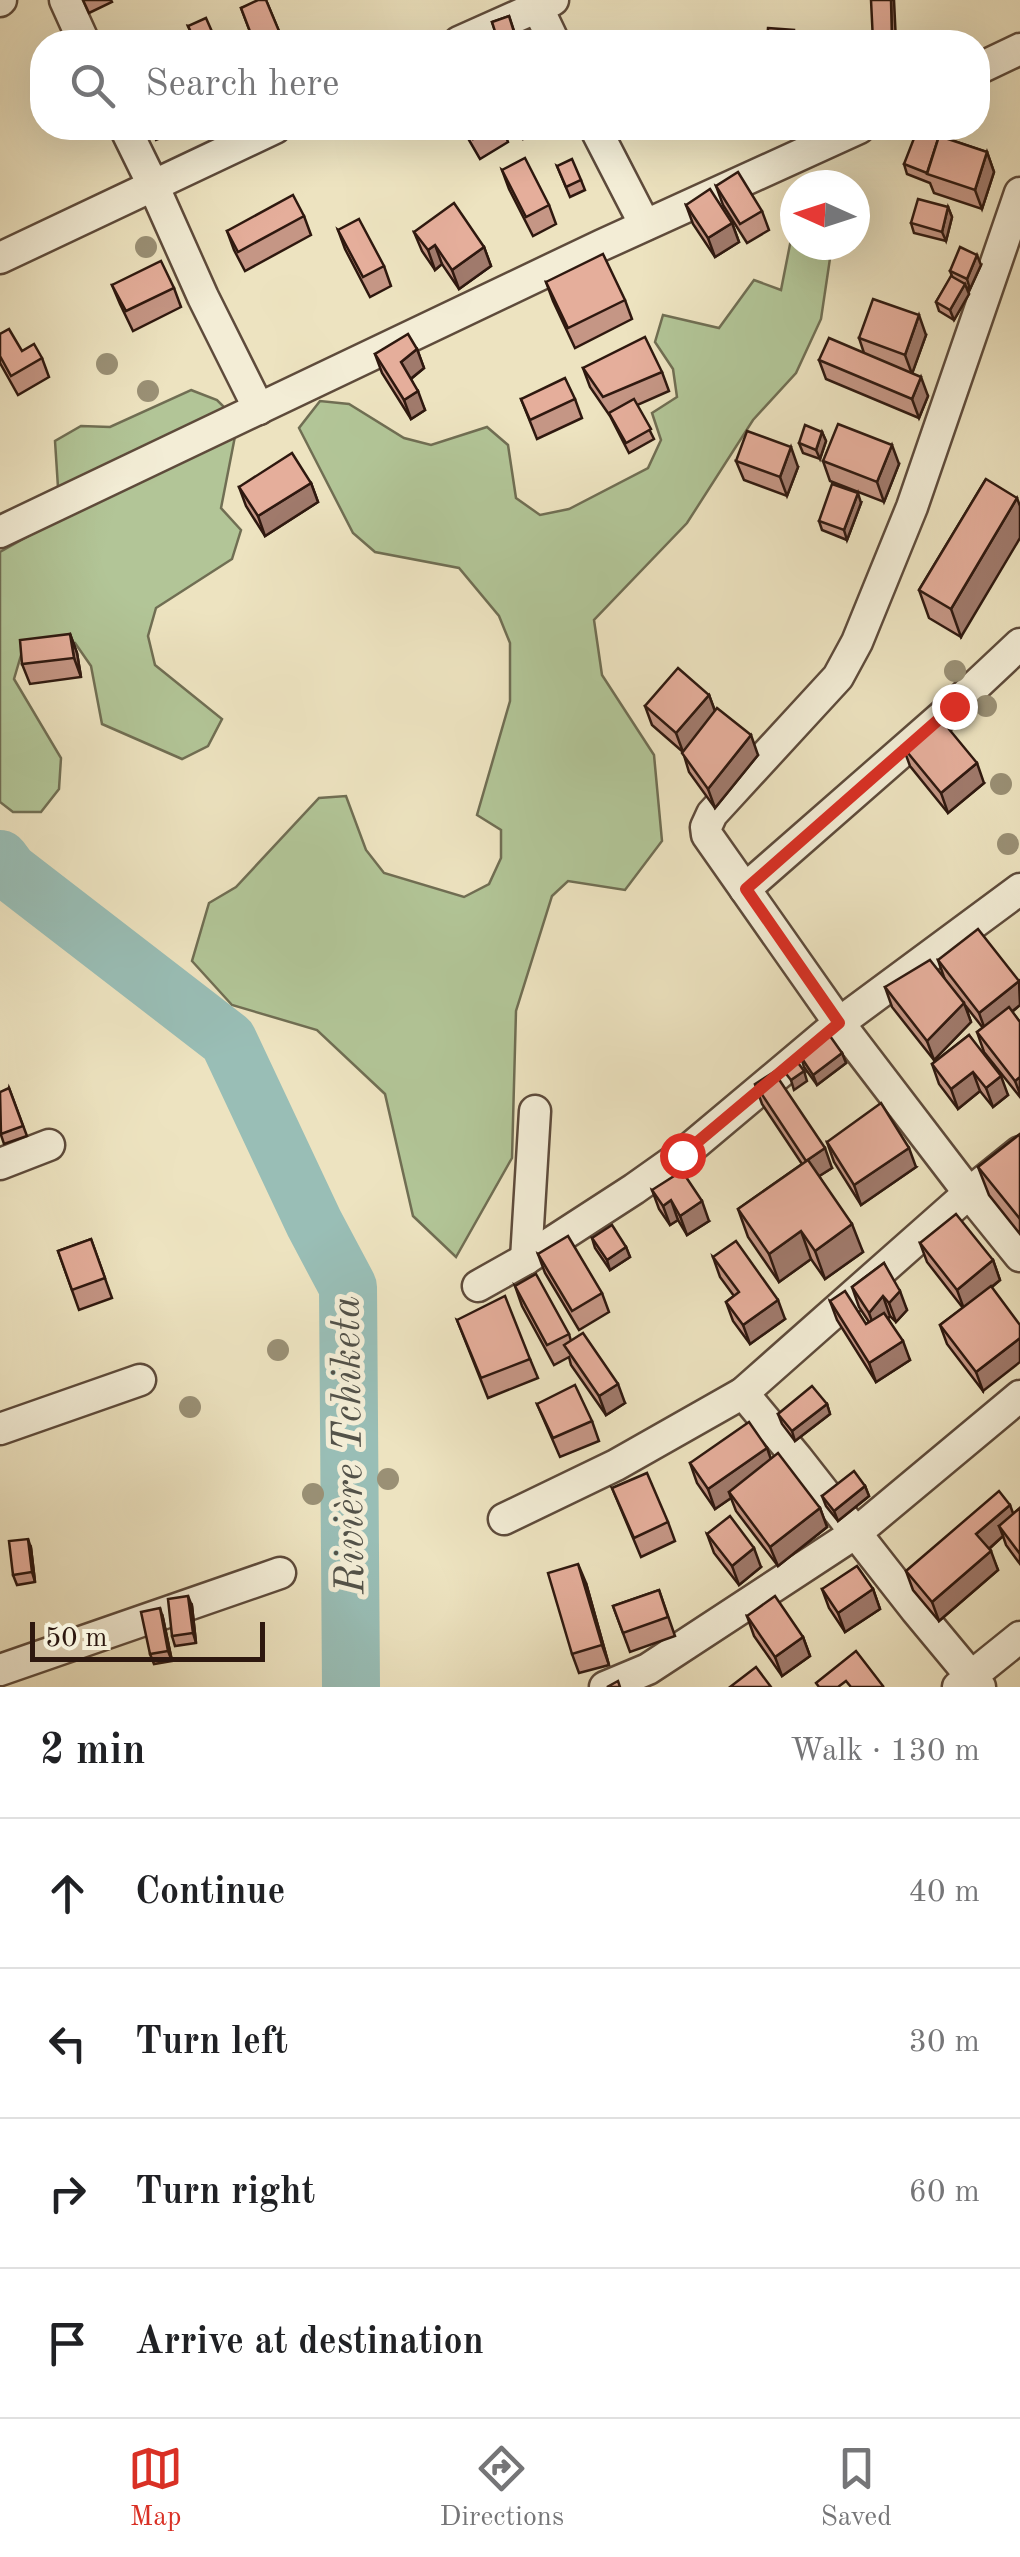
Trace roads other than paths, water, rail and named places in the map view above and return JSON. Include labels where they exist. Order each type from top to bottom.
[{"type":"street","points":[[65,0],[79,30]]},
{"type":"street","points":[[484,30],[541,2],[550,30]]},
{"type":"street","points":[[990,66],[1016,58]]},
{"type":"street","points":[[131,140],[259,409]]},
{"type":"street","points":[[0,258],[249,140]]},
{"type":"street","points":[[601,140],[645,225]]},
{"type":"street","points":[[0,532],[833,140]]},
{"type":"street","points":[[1020,193],[912,507],[857,642],[838,676],[708,819],[707,835],[839,1023],[1020,1256]]},
{"type":"street","points":[[746,889],[1020,644]]},
{"type":"street","points":[[478,1286],[526,1259],[682,1155],[839,1023],[1020,889]]},
{"type":"street","points":[[526,1259],[536,1110]]},
{"type":"street","points":[[0,1164],[49,1146]]},
{"type":"street","points":[[504,1520],[616,1466],[743,1394],[968,1192],[1020,1152]]},
{"type":"street","points":[[0,1430],[140,1380]]},
{"type":"street","points":[[743,1394],[857,1532],[970,1683],[1020,1636]]},
{"type":"street","points":[[605,1687],[648,1669],[857,1532],[1020,1396]]},
{"type":"street","points":[[0,1670],[280,1573]]},
{"type":"waterway","name":"Rivière Tchiketa","points":[[0,859],[9,871],[228,1040],[348,1287],[351,1687]]}]
